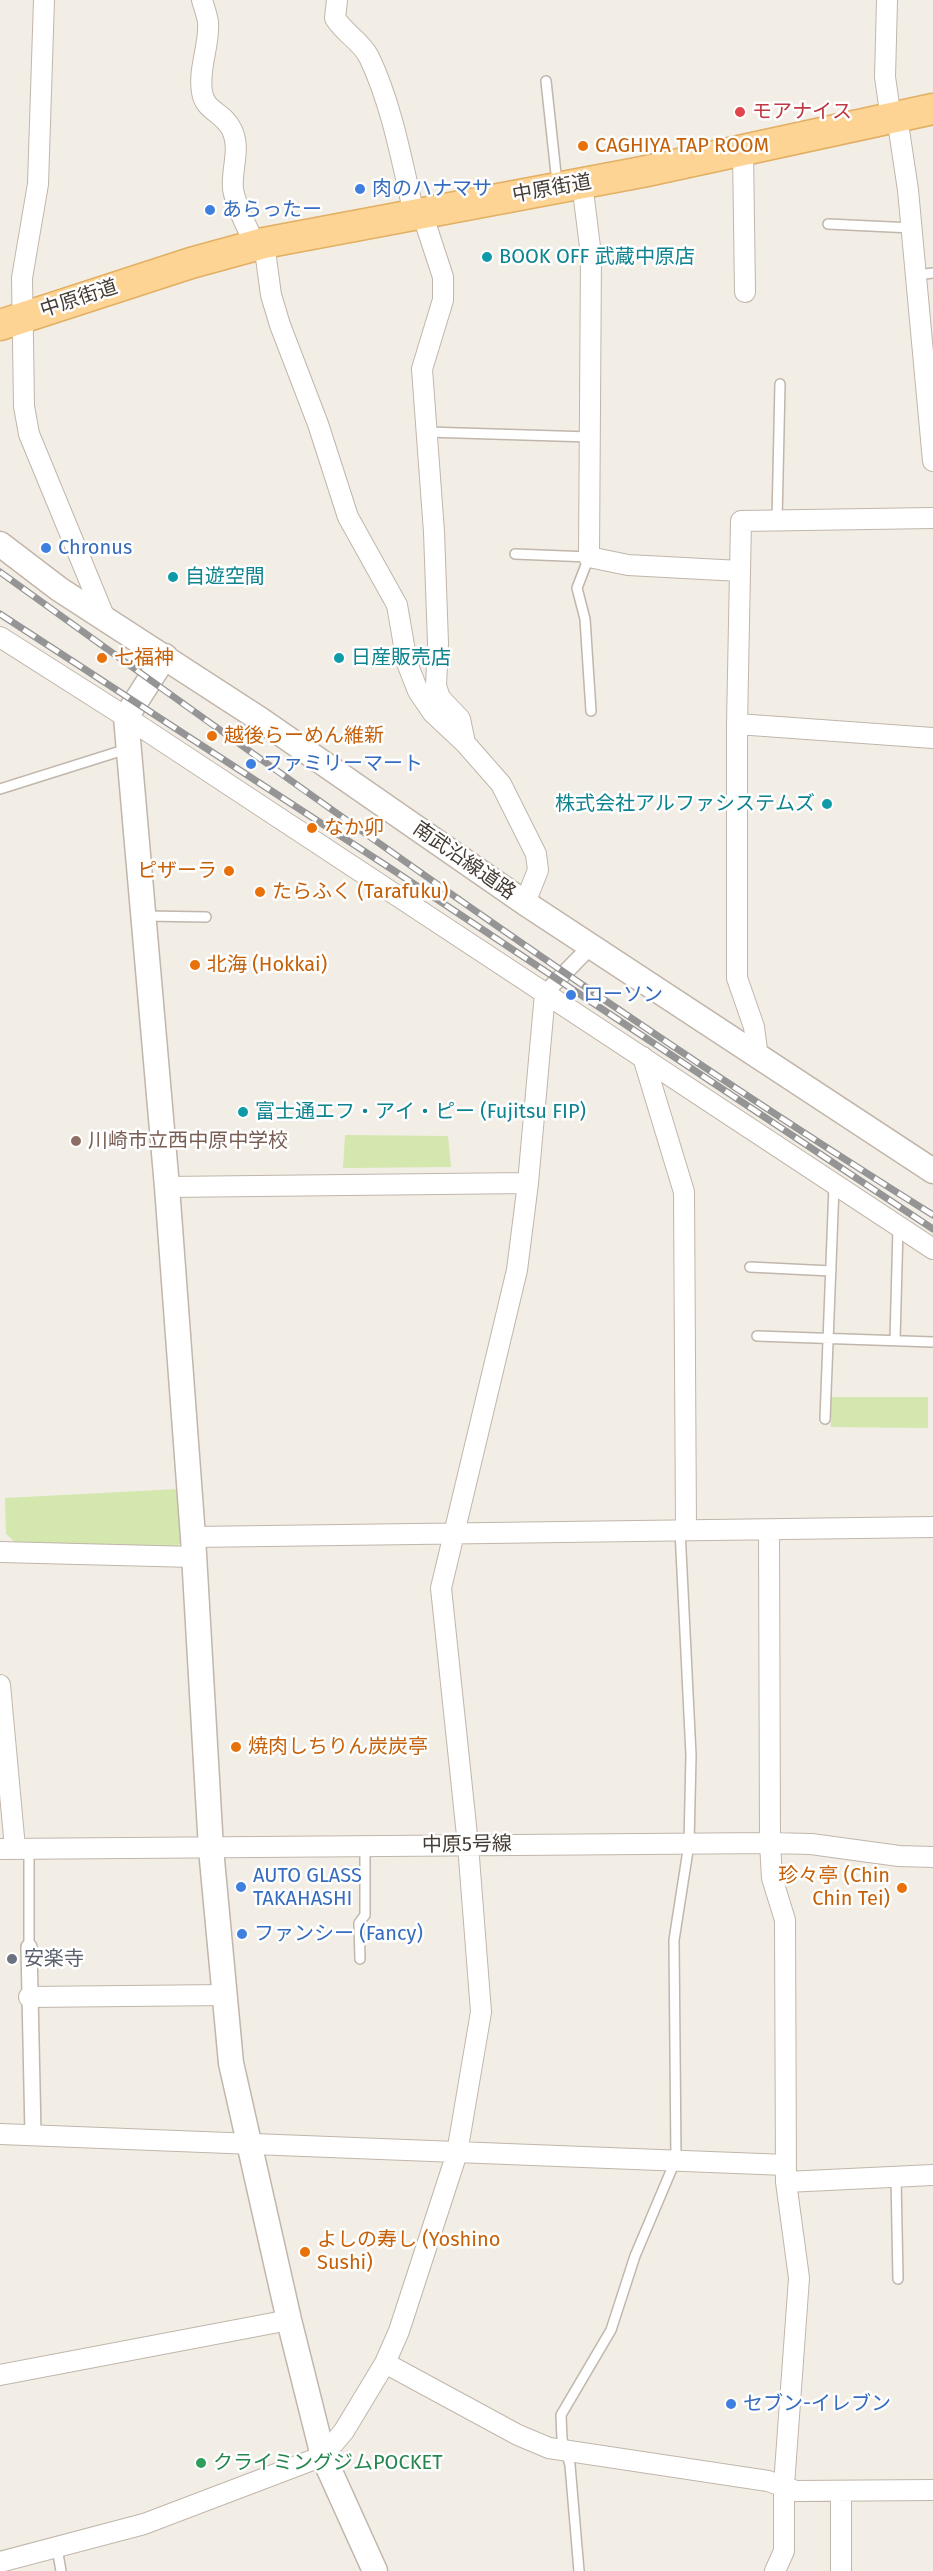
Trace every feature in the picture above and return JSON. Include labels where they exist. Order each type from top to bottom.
[{"type":"main road","name":"中原街道","points":[[11,322],[191,263],[260,244],[570,186],[933,109]]},
{"type":"street","points":[[44,0],[38,184],[22,278],[11,322],[29,434],[104,616]]},
{"type":"street","points":[[202,0],[208,22],[202,63],[202,93],[212,111],[222,114],[234,132],[234,193],[260,244],[280,325],[318,424],[348,517],[397,605],[407,663],[418,691],[433,713],[465,743],[501,784],[536,854],[538,870],[525,903]]},
{"type":"street","points":[[337,0],[335,18],[368,55],[381,90],[418,213],[443,277],[443,300],[423,360],[438,643],[436,686],[440,698],[460,719],[465,743]]},
{"type":"street","points":[[887,0],[885,77],[912,228],[925,274],[933,461]]},
{"type":"street","points":[[743,151],[745,292]]},
{"type":"street","points":[[570,186],[591,255],[589,557],[628,565],[740,572]]},
{"type":"street","points":[[758,1058],[754,1027],[737,978],[737,724],[741,521],[933,518]]},
{"type":"street","name":"南武沿線道路","points":[[0,544],[59,589],[104,616],[261,720],[525,903],[933,1171]]},
{"type":"street","points":[[0,637],[126,717],[643,1057],[834,1186],[933,1249]]},
{"type":"street","points":[[165,656],[126,717],[167,1187],[194,1547],[211,1849],[231,2063],[289,2320],[323,2456],[375,2571]]},
{"type":"street","points":[[737,724],[933,738]]},
{"type":"street","points":[[0,2562],[144,2524],[323,2456],[344,2431],[385,2363],[399,2331],[457,2153],[481,2012],[468,1845],[441,1588],[517,1270],[528,1183],[545,993],[592,945]]},
{"type":"street","points":[[643,1057],[684,1192],[683,1530]]},
{"type":"street","points":[[167,1187],[528,1183]]},
{"type":"street","points":[[0,1552],[194,1547],[455,1533],[933,1527]]},
{"type":"street","points":[[769,1530],[770,1843],[772,1878],[785,1920],[786,2173],[799,2278],[784,2485],[784,2551],[775,2571]]},
{"type":"street","points":[[0,1685],[15,1848]]},
{"type":"street","name":"中原5号線","points":[[15,1848],[211,1849],[770,1843],[811,1844],[899,1856],[933,1857]]},
{"type":"street","points":[[29,1947],[33,2134]]},
{"type":"street","points":[[29,1997],[225,1995]]},
{"type":"street","points":[[0,2134],[457,2153],[676,2159],[786,2173],[896,2177],[933,2175]]},
{"type":"street","points":[[0,2375],[289,2320]]},
{"type":"street","points":[[385,2363],[518,2435],[566,2452],[784,2485],[796,2491],[933,2490]]},
{"type":"street","points":[[841,2491],[841,2571]]},
{"type":"lane","points":[[546,81],[570,186]]},
{"type":"lane","points":[[828,224],[912,228]]},
{"type":"lane","points":[[777,520],[780,384]]},
{"type":"lane","points":[[427,432],[590,437]]},
{"type":"lane","points":[[515,554],[589,557],[576,588],[585,619],[591,711]]},
{"type":"lane","points":[[0,789],[130,748]]},
{"type":"lane","points":[[144,916],[206,917]]},
{"type":"lane","points":[[825,1419],[834,1186]]},
{"type":"lane","points":[[895,1340],[898,1228]]},
{"type":"lane","points":[[750,1267],[831,1271]]},
{"type":"lane","points":[[757,1336],[933,1342]]},
{"type":"lane","points":[[579,2571],[570,2465],[561,2415],[611,2330],[635,2256],[676,2159],[675,1940],[689,1844],[691,1755],[683,1530]]},
{"type":"lane","points":[[360,1959],[359,1923],[365,1915],[364,1846]]},
{"type":"lane","points":[[15,1848],[29,1947]]},
{"type":"lane","points":[[896,2177],[898,2279]]},
{"type":"lane","points":[[57,2548],[61,2571]]},
{"type":"green space","points":[[345,1135],[448,1136],[451,1167],[343,1168]]},
{"type":"green space","points":[[830,1397],[928,1397],[928,1428],[831,1427]]},
{"type":"green space","points":[[179,1489],[182,1541],[175,1548],[15,1542],[6,1534],[5,1498]]},
{"type":"railway","points":[[0,572],[345,819],[578,982],[695,1061],[933,1215]]},
{"type":"railway","points":[[0,614],[393,870],[933,1229]]},
{"type":"place","name":"モアナイス","points":[[740,112]]},
{"type":"place","name":"CAGHIYA TAP ROOM","points":[[583,146]]},
{"type":"place","name":"肉のハナマサ","points":[[360,189]]},
{"type":"place","name":"あらったー","points":[[210,210]]},
{"type":"place","name":"BOOK OFF 武蔵中原店","points":[[487,257]]},
{"type":"place","name":"Chronus","points":[[46,548]]},
{"type":"place","name":"自遊空間","points":[[173,577]]},
{"type":"place","name":"七福神","points":[[102,658]]},
{"type":"place","name":"日産販売店","points":[[339,658]]},
{"type":"place","name":"越後らーめん維新","points":[[212,736]]},
{"type":"place","name":"ファミリーマート","points":[[251,764]]},
{"type":"place","name":"株式会社アルファシステムズ","points":[[827,804]]},
{"type":"place","name":"なか卯","points":[[312,828]]},
{"type":"place","name":"ピザーラ","points":[[229,871]]},
{"type":"place","name":"たらふく (Tarafuku)","points":[[260,892]]},
{"type":"place","name":"北海 (Hokkai)","points":[[195,965]]},
{"type":"place","name":"ローソン","points":[[571,995]]},
{"type":"place","name":"富士通エフ・アイ・ピー (Fujitsu FIP)","points":[[243,1112]]},
{"type":"place","name":"川崎市立西中原中学校","points":[[76,1141]]},
{"type":"place","name":"焼肉しちりん炭炭亭","points":[[236,1747]]},
{"type":"place","name":"AUTO GLASS TAKAHASHI","points":[[241,1887]]},
{"type":"place","name":"珍々亭 (Chin Chin Tei)","points":[[902,1888]]},
{"type":"place","name":"ファンシー (Fancy)","points":[[242,1934]]},
{"type":"place","name":"安楽寺","points":[[12,1959]]},
{"type":"place","name":"よしの寿し (Yoshino Sushi)","points":[[305,2252]]},
{"type":"place","name":"セブン-イレブン","points":[[731,2404]]},
{"type":"place","name":"クライミングジムPOCKET","points":[[201,2463]]}]
